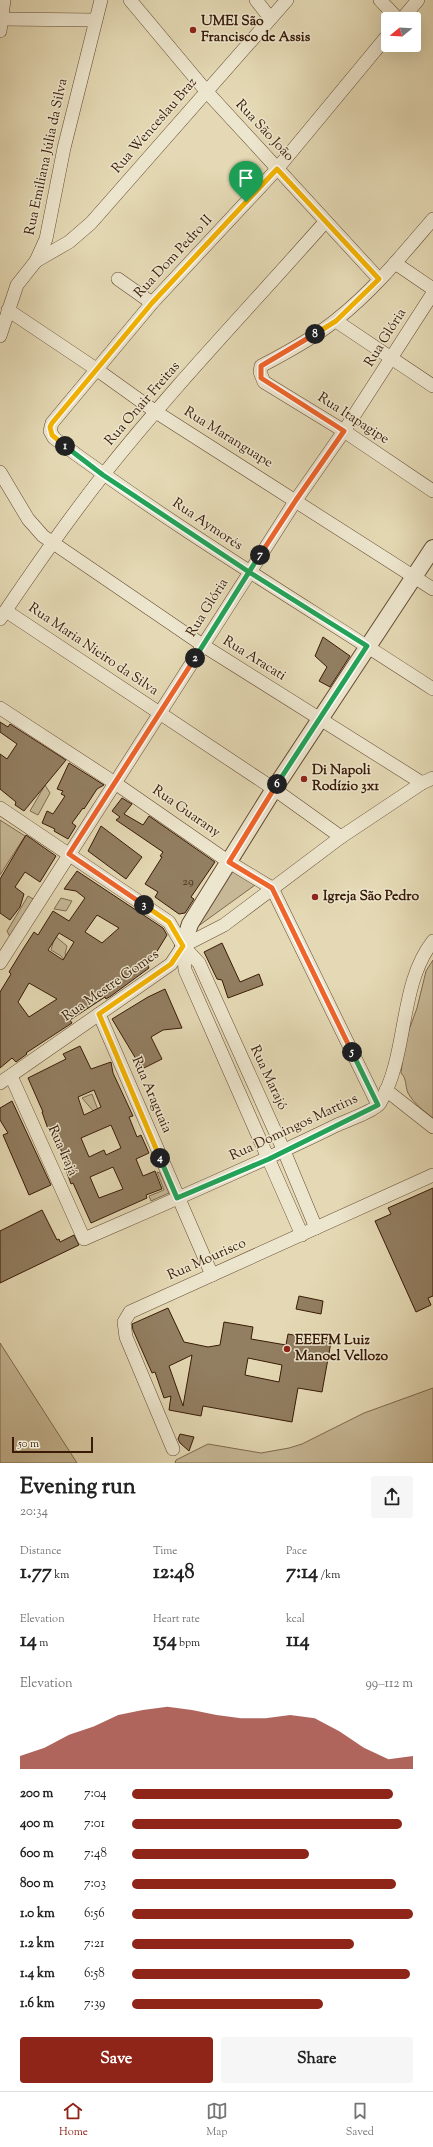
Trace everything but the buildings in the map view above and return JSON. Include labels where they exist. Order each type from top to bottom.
[{"type":"street","points":[[4,0],[1,23],[95,20]]},
{"type":"street","name":"Rua Emiliana Júlia da Silva","points":[[0,336],[16,285],[36,261],[46,240],[64,148],[101,0]]},
{"type":"street","name":"Rua São João","points":[[130,0],[207,92],[379,279]]},
{"type":"street","points":[[256,0],[270,18]]},
{"type":"street","name":"Rua Wenceslau Braz","points":[[36,261],[69,242],[91,223],[287,0]]},
{"type":"street","points":[[380,0],[391,12]]},
{"type":"street","points":[[408,12],[418,0]]},
{"type":"street","name":"Rua Dom Pedro II","points":[[50,431],[52,423],[152,303],[277,169],[381,43]]},
{"type":"street","points":[[433,219],[395,263],[336,321],[433,386]]},
{"type":"street","name":"Rua Onair Freitas","points":[[3,615],[103,475],[156,412],[325,222]]},
{"type":"street","points":[[395,263],[433,288]]},
{"type":"street","points":[[118,279],[152,303]]},
{"type":"street","name":"Rua Glória","points":[[0,963],[204,646],[249,572],[296,500],[344,431],[433,293]]},
{"type":"street","name":"Rua Maranguape","points":[[8,310],[96,369],[156,412],[296,500],[433,589]]},
{"type":"street","name":"Rua Itapagipe","points":[[336,321],[261,366],[260,372],[264,382],[344,431],[433,491]]},
{"type":"street","name":"Rua Aymorés","points":[[50,431],[54,438],[103,475],[249,572],[433,689]]},
{"type":"street","points":[[0,472],[34,528],[53,543]]},
{"type":"street","name":"Rua Aracati","points":[[53,543],[204,646],[319,719],[427,780]]},
{"type":"street","points":[[183,946],[190,924],[274,790],[319,719],[433,548]]},
{"type":"street","name":"Rua Maria Nieiro da Silva","points":[[3,615],[160,714],[274,790],[341,837]]},
{"type":"street","name":"Rua Guarany","points":[[0,708],[115,783],[229,862],[272,888]]},
{"type":"street","name":"Rua Mestre Gomes","points":[[5,1079],[171,964],[183,946],[224,925],[341,837],[427,780]]},
{"type":"street","name":"Rua Marajó","points":[[0,808],[169,922],[183,946],[199,963],[284,1151],[316,1228]]},
{"type":"street","points":[[272,888],[378,1105]]},
{"type":"street","name":"Rua Domingos Martins","points":[[84,1239],[269,1159],[378,1105],[392,1077],[416,973],[425,951],[433,941]]},
{"type":"street","name":"Rua Marajó","points":[[183,946],[185,970],[302,1235]]},
{"type":"street","name":"Rua Araguaia","points":[[99,1014],[177,1198],[212,1275]]},
{"type":"street","name":"Rua Irajá","points":[[5,1079],[84,1239]]},
{"type":"street","points":[[386,1090],[433,1127]]},
{"type":"street","name":"Rua Mourisco","points":[[173,1449],[126,1337],[124,1322],[130,1312],[433,1176]]},
{"type":"shaded area","points":[[45,785],[50,793],[38,815],[30,811]]},
{"type":"shaded area","points":[[0,820],[25,836],[0,875]]},
{"type":"shaded area","points":[[231,870],[255,885],[197,927]]},
{"type":"shaded area","points":[[28,896],[35,900],[11,939],[7,931]]},
{"type":"shaded area","points":[[61,898],[72,901],[66,911],[54,909]]},
{"type":"shaded area","points":[[55,936],[67,946],[65,954],[71,962],[66,962],[61,956],[51,950]]},
{"type":"shaded area","points":[[433,960],[433,1118],[419,1107],[410,1097],[401,1073],[405,1041],[417,1008],[426,971]]},
{"type":"shaded area","points":[[92,1094],[98,1110],[95,1113],[82,1098]]},
{"type":"shaded area","points":[[157,1172],[160,1173],[169,1193],[151,1201],[149,1196],[164,1190]]},
{"type":"shaded area","points":[[0,1343],[77,1463],[0,1463]]},
{"type":"shaded area","points":[[433,1388],[433,1463],[175,1463],[176,1460],[208,1444],[261,1453],[289,1448],[302,1444],[364,1413]]},
{"type":"place","name":"UMEI São Francisco de Assis","points":[[193,30]]},
{"type":"place","name":"Di Napoli Rodízio 3x1","points":[[304,779]]},
{"type":"place","name":"Igreja São Pedro","points":[[315,897]]},
{"type":"place","name":"EEEFM Luiz Manoel Vellozo","points":[[287,1349]]},
{"type":"route","points":[[246,202],[152,303],[96,369],[50,427],[50,431],[54,438],[103,475],[249,572],[204,646],[69,854],[169,922],[183,946],[180,953],[171,964],[99,1014],[177,1198],[269,1159],[378,1105],[272,888],[229,862],[367,646],[249,572],[296,500],[344,431],[264,382],[261,378],[261,366],[336,321],[379,279],[277,169],[246,202]]}]
